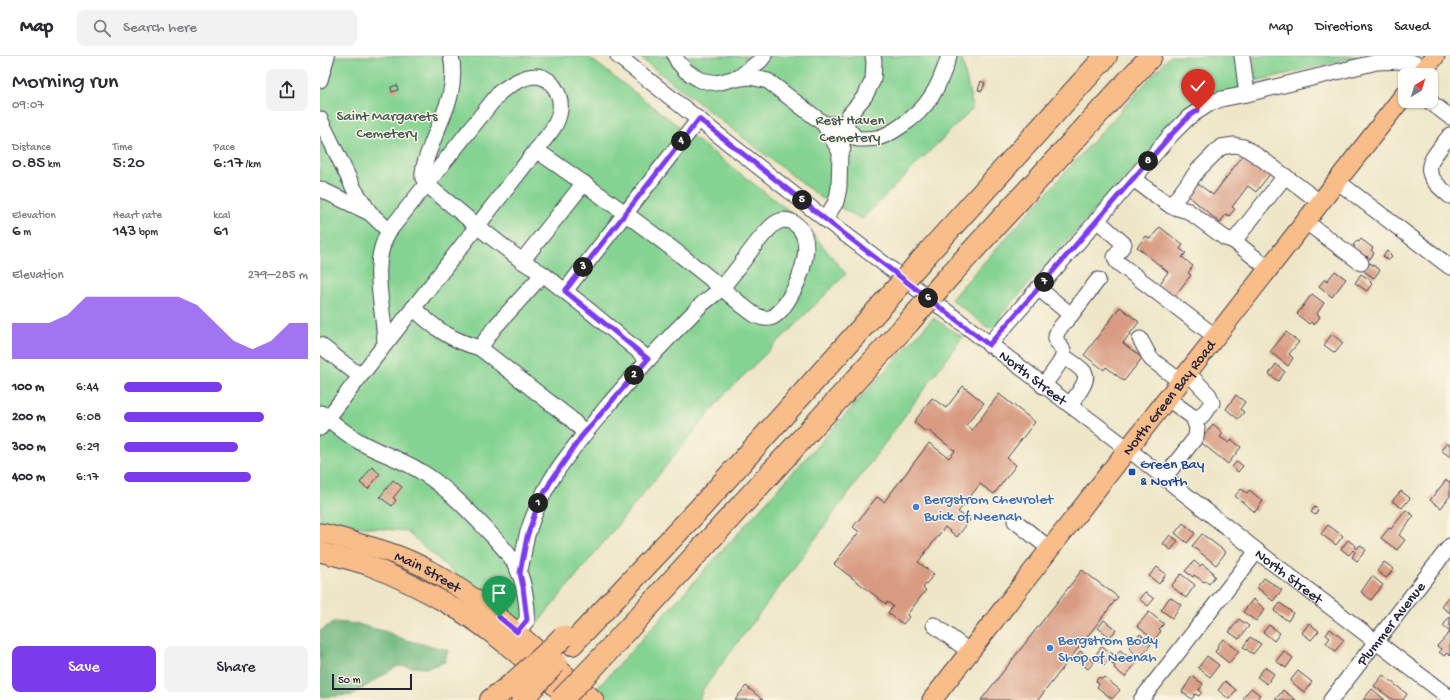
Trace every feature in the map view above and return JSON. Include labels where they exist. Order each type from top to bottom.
[{"type":"highway","points":[[491,700],[518,695],[568,640],[702,506],[1106,56]]},
{"type":"highway","points":[[561,700],[596,664],[1151,56]]},
{"type":"main road","name":"North Green Bay Road","points":[[937,698],[970,652],[1398,103]]},
{"type":"main road","name":"Main Street","points":[[320,533],[330,534],[373,547],[410,561],[429,569],[462,590],[571,700]]},
{"type":"main road","name":"Main Street","points":[[320,552],[367,566],[396,578],[447,603],[477,623],[512,639],[594,700]]},
{"type":"street","points":[[320,80],[327,56]]},
{"type":"street","points":[[451,56],[453,77],[450,97],[426,161],[423,173],[423,178],[426,184],[522,261],[543,274],[565,291],[648,359]]},
{"type":"street","name":"North Street","points":[[618,56],[825,219],[1043,386],[1128,449],[1257,551],[1450,698]]},
{"type":"street","points":[[675,56],[686,71],[700,80],[717,83],[737,78],[750,77],[768,81],[824,124],[840,152]]},
{"type":"street","points":[[825,219],[836,202],[839,188],[840,152],[849,115],[865,96],[873,80],[873,56]]},
{"type":"street","points":[[840,152],[847,144],[857,139],[877,138],[893,132],[912,119],[926,105],[936,90],[949,56]]},
{"type":"street","points":[[1242,56],[1247,94]]},
{"type":"street","points":[[737,78],[762,58],[768,81]]},
{"type":"street","points":[[989,345],[1189,116],[1209,104],[1221,99],[1377,62],[1403,61],[1427,66]]},
{"type":"street","points":[[385,343],[380,300],[379,258],[384,239],[389,230],[500,92],[510,84],[524,78],[536,76],[549,80],[557,91],[560,109],[558,120],[360,376],[323,420],[361,442],[420,471],[432,479],[457,500],[499,544],[514,562],[520,573],[527,616],[525,623],[512,639]]},
{"type":"street","points":[[1438,108],[1450,117]]},
{"type":"street","points":[[320,119],[354,188],[370,213],[389,230]]},
{"type":"street","points":[[565,291],[699,119]]},
{"type":"street","points":[[824,124],[838,124],[846,127],[857,139]]},
{"type":"street","points":[[1450,135],[1433,157],[1429,168],[1430,175],[1436,184],[1450,196]]},
{"type":"street","points":[[1171,206],[1198,170],[1221,147],[1234,145],[1244,147],[1321,203]]},
{"type":"street","points":[[520,573],[527,537],[538,504],[551,481],[567,456],[585,433],[648,359],[699,306],[722,288],[762,236],[775,223],[790,220],[797,225],[803,232],[805,239],[805,252],[802,272],[791,295],[778,313],[771,318],[762,318],[754,315],[722,288],[625,213],[536,150]]},
{"type":"street","points":[[1234,241],[1285,176]]},
{"type":"street","points":[[1133,179],[1171,206],[1188,210],[1225,238],[1234,241],[1269,269]]},
{"type":"street","points":[[1337,181],[1450,266]]},
{"type":"street","points":[[522,261],[584,183]]},
{"type":"street","points":[[320,202],[354,188]]},
{"type":"street","points":[[320,189],[370,213]]},
{"type":"street","points":[[1097,220],[1124,244],[1115,257],[1117,262],[1216,337]]},
{"type":"street","points":[[1306,222],[1362,263]]},
{"type":"street","points":[[480,348],[494,328],[543,274]]},
{"type":"street","points":[[1043,386],[1063,356],[1063,348],[1055,338],[1098,280]]},
{"type":"street","points":[[1038,288],[1071,315]]},
{"type":"street","points":[[413,308],[440,331],[463,343],[480,348],[571,419],[585,433]]},
{"type":"street","points":[[1140,339],[1151,359],[1184,378],[1209,395],[1212,403],[1201,417],[1193,417]]},
{"type":"street","points":[[320,345],[360,376]]},
{"type":"street","points":[[1063,356],[1087,376],[1086,381],[1070,406]]},
{"type":"street","points":[[1164,478],[1196,437],[1197,428],[1193,417],[1168,399]]},
{"type":"street","points":[[1015,521],[1050,549]]},
{"type":"street","points":[[499,544],[511,544],[527,537]]},
{"type":"street","name":"Plummer Avenue","points":[[1331,700],[1450,546]]},
{"type":"street","points":[[1141,700],[1257,551]]},
{"type":"street","points":[[934,625],[970,652]]},
{"type":"green space","name":"Saint Margarets Cemetery","points":[[320,56],[587,56],[802,221],[846,274],[723,396],[527,636],[406,531],[320,523]]},
{"type":"green space","name":"Rest Haven Cemetery","points":[[638,56],[961,56],[973,108],[862,219],[820,197]]},
{"type":"green space","points":[[1170,56],[1239,56],[1240,85],[1238,89],[1170,130],[1090,215],[1001,315],[999,323],[994,328],[987,327],[951,299]]},
{"type":"green space","points":[[1253,56],[1362,56],[1256,81]]},
{"type":"green space","points":[[933,318],[962,337],[804,554],[703,689],[699,700],[603,700],[594,692]]},
{"type":"green space","points":[[334,622],[357,624],[387,632],[406,640],[448,650],[445,662],[426,668],[398,666],[352,695],[320,697],[320,631]]},
{"type":"building","points":[[981,81],[985,83],[982,91],[978,90]]},
{"type":"building","points":[[397,85],[398,90],[392,92],[391,87]]},
{"type":"building","points":[[1244,154],[1270,174],[1256,192],[1248,186],[1232,207],[1235,209],[1229,216],[1226,214],[1220,223],[1184,192],[1193,180],[1213,195]]},
{"type":"building","points":[[1160,227],[1183,245],[1180,249],[1186,253],[1182,257],[1193,266],[1188,273],[1191,275],[1174,297],[1159,285],[1168,272],[1137,247],[1146,236],[1150,239]]},
{"type":"building","points":[[1361,239],[1373,248],[1371,250],[1374,253],[1370,259],[1367,256],[1365,259],[1352,250],[1355,246],[1353,245]]},
{"type":"building","points":[[1387,251],[1392,256],[1388,261],[1383,256]]},
{"type":"building","points":[[1370,263],[1380,270],[1374,278],[1364,271]]},
{"type":"building","points":[[1335,271],[1346,279],[1332,297],[1319,286],[1325,279],[1327,281]]},
{"type":"building","points":[[1361,274],[1371,281],[1370,282],[1372,284],[1367,291],[1355,283]]},
{"type":"building","points":[[1312,294],[1324,303],[1317,314],[1320,317],[1314,325],[1311,322],[1309,324],[1297,314]]},
{"type":"building","points":[[1120,307],[1139,322],[1123,343],[1142,358],[1124,381],[1106,367],[1104,370],[1084,355]]},
{"type":"building","points":[[1286,332],[1299,342],[1289,354],[1293,358],[1288,366],[1270,352]]},
{"type":"building","points":[[1332,334],[1343,343],[1335,353],[1324,345]]},
{"type":"building","points":[[1276,364],[1285,372],[1278,381],[1269,374]]},
{"type":"building","name":"Bergstrom Chevrolet Buick of Neenah","points":[[963,386],[984,403],[966,425],[972,430],[999,394],[1035,422],[1007,458],[1016,465],[994,494],[980,484],[958,512],[970,520],[957,537],[945,527],[918,562],[934,574],[923,588],[926,590],[907,615],[909,617],[903,624],[888,613],[893,606],[887,602],[886,604],[834,564],[859,532],[853,527],[877,497],[884,502],[929,443],[949,458],[955,451],[928,430],[926,432],[914,422],[932,398],[946,408]]},
{"type":"building","points":[[1236,395],[1245,402],[1240,409],[1244,412],[1238,419],[1226,409]]},
{"type":"building","points":[[1213,424],[1223,433],[1220,437],[1229,443],[1232,440],[1241,447],[1228,464],[1199,441]]},
{"type":"building","points":[[1447,443],[1450,445],[1450,457],[1441,450]]},
{"type":"building","points":[[1237,461],[1243,466],[1238,472],[1232,467]]},
{"type":"building","points":[[372,467],[380,474],[368,489],[360,483]]},
{"type":"building","points":[[393,480],[402,487],[393,498],[396,500],[392,506],[380,497]]},
{"type":"building","points":[[1446,480],[1450,482],[1450,496],[1441,508],[1430,500]]},
{"type":"building","points":[[1241,489],[1247,493],[1249,490],[1263,501],[1255,512],[1235,496]]},
{"type":"building","points":[[1401,491],[1410,498],[1402,508],[1392,501]]},
{"type":"building","points":[[1315,507],[1318,510],[1315,515],[1311,512]]},
{"type":"building","points":[[1406,510],[1414,516],[1399,535],[1405,540],[1397,550],[1381,538],[1389,528],[1391,529]]},
{"type":"building","points":[[1183,523],[1195,533],[1187,543],[1175,533]]},
{"type":"building","points":[[1328,525],[1343,536],[1336,545],[1321,534]]},
{"type":"building","points":[[1202,534],[1226,552],[1216,565],[1192,546]]},
{"type":"building","points":[[1170,535],[1178,541],[1171,550],[1163,544]]},
{"type":"building","points":[[1348,540],[1356,546],[1355,547],[1357,549],[1360,545],[1366,550],[1357,561],[1352,557],[1355,552],[1353,550],[1349,555],[1341,549]]},
{"type":"building","points":[[1194,561],[1200,566],[1202,564],[1213,572],[1212,574],[1215,576],[1209,584],[1194,575],[1193,577],[1185,571]]},
{"type":"building","points":[[1384,562],[1394,569],[1386,578],[1377,571]]},
{"type":"building","points":[[1157,567],[1166,574],[1159,584],[1149,576]]},
{"type":"building","name":"Bergstrom Body Shop of Neenah","points":[[1082,570],[1118,597],[1038,700],[981,700]]},
{"type":"building","points":[[1181,574],[1195,585],[1186,598],[1171,586]]},
{"type":"building","points":[[1372,576],[1383,585],[1371,600],[1361,592]]},
{"type":"building","points":[[1264,578],[1282,590],[1273,601],[1257,587]]},
{"type":"building","points":[[1145,592],[1154,599],[1148,606],[1139,599]]},
{"type":"building","points":[[1170,597],[1181,605],[1172,618],[1161,610]]},
{"type":"building","points":[[1448,597],[1450,598],[1450,613],[1441,606]]},
{"type":"building","points":[[1253,599],[1265,609],[1256,621],[1243,612]]},
{"type":"building","points":[[1280,603],[1293,613],[1288,621],[1274,611]]},
{"type":"building","points":[[1149,612],[1164,624],[1159,629],[1161,631],[1154,640],[1137,626]]},
{"type":"building","points":[[1449,617],[1450,618],[1450,632],[1443,626]]},
{"type":"building","points":[[1239,619],[1249,626],[1239,639],[1229,632]]},
{"type":"building","points":[[1104,620],[1116,630],[1110,637],[1098,628]]},
{"type":"building","points":[[1309,623],[1319,631],[1311,640],[1302,633]]},
{"type":"building","points":[[1269,625],[1280,633],[1274,641],[1263,632]]},
{"type":"building","points":[[1330,629],[1344,640],[1335,651],[1326,643],[1330,638],[1326,635]]},
{"type":"building","points":[[1450,632],[1450,656],[1447,653],[1444,656],[1439,652],[1441,649],[1437,646]]},
{"type":"building","points":[[1140,634],[1151,644],[1140,658],[1129,648]]},
{"type":"building","points":[[1250,637],[1261,644],[1253,654],[1243,647]]},
{"type":"building","points":[[1223,639],[1239,651],[1229,663],[1215,652],[1218,647],[1217,646]]},
{"type":"building","points":[[1102,646],[1113,654],[1104,665],[1094,657]]},
{"type":"building","points":[[1120,650],[1136,663],[1125,677],[1114,668],[1115,666],[1111,662]]},
{"type":"building","points":[[1080,651],[1094,662],[1088,669],[1075,658]]},
{"type":"building","points":[[1284,651],[1293,658],[1286,668],[1276,661]]},
{"type":"building","points":[[1207,656],[1219,665],[1210,677],[1198,668]]},
{"type":"building","points":[[1265,667],[1274,674],[1267,684],[1257,677]]},
{"type":"building","points":[[1298,671],[1312,682],[1304,692],[1290,681]]},
{"type":"building","points":[[1383,675],[1407,694],[1403,700],[1393,700],[1374,686]]},
{"type":"building","points":[[1192,676],[1203,684],[1199,690],[1202,692],[1199,696],[1195,694],[1192,699],[1182,692]]},
{"type":"building","points":[[1099,677],[1102,679],[1104,677],[1120,690],[1112,699],[1097,687],[1099,684],[1096,681]]},
{"type":"building","points":[[1225,681],[1236,690],[1229,699],[1218,690]]},
{"type":"building","points":[[746,686],[763,700],[735,700]]},
{"type":"building","points":[[1251,688],[1260,695],[1256,700],[1246,700],[1243,698]]},
{"type":"building","points":[[1372,689],[1385,700],[1363,700]]},
{"type":"building","points":[[1283,690],[1296,700],[1275,700]]},
{"type":"place","name":"Green Bay & North","points":[[1132,472]]},
{"type":"place","name":"Bergstrom Chevrolet Buick of Neenah","points":[[916,507]]},
{"type":"place","name":"Bergstrom Body Shop of Neenah","points":[[1050,648]]},
{"type":"route","points":[[499,617],[517,632],[527,620],[520,573],[527,537],[538,504],[567,456],[581,437],[648,359],[565,291],[699,119],[825,219],[989,345],[1171,135],[1189,116],[1198,110]]}]
